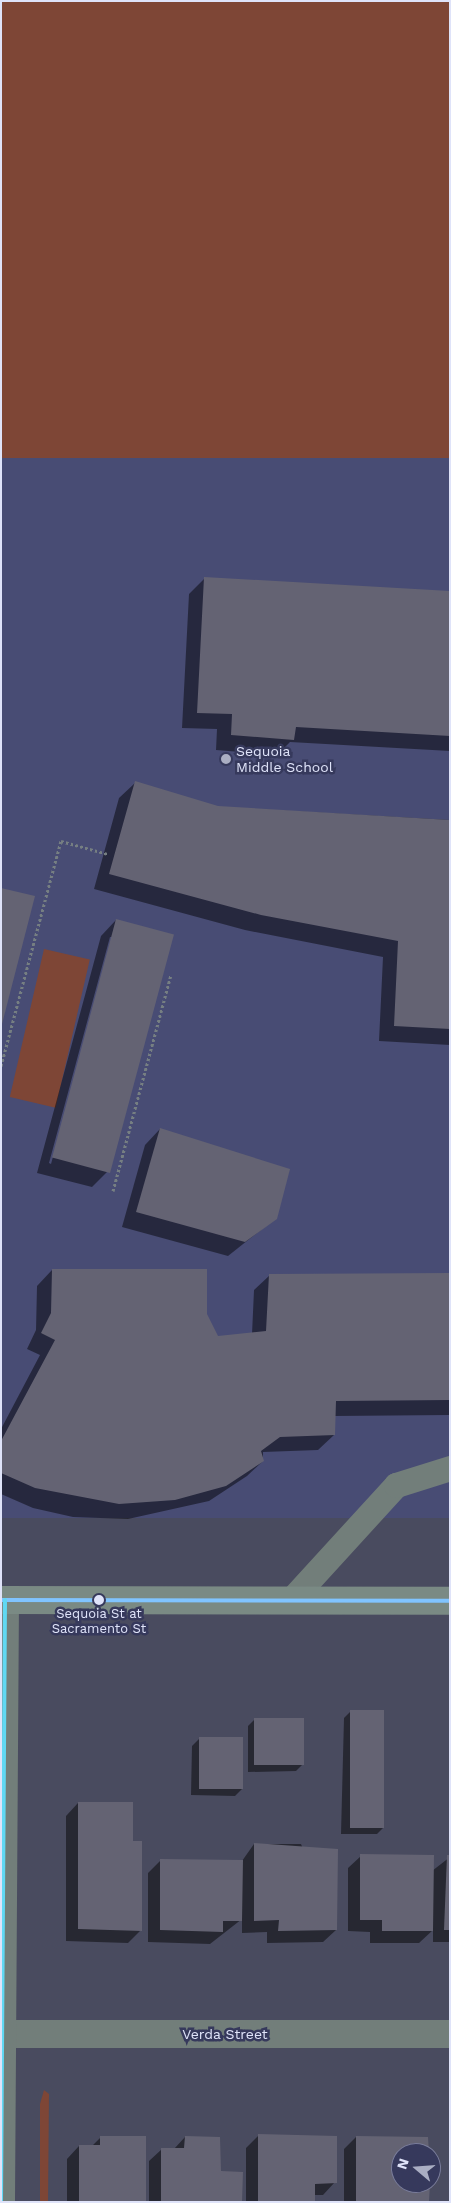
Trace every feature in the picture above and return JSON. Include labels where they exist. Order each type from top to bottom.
[{"type":"street","points":[[2,2202],[3,1600],[450,1601]]},
{"type":"street","name":"Verda Street","points":[[3,2034],[450,2034]]},
{"type":"lane","points":[[290,1601],[396,1484],[450,1468]]},
{"type":"path","points":[[1,1066],[61,841],[108,854]]},
{"type":"path","points":[[113,1191],[171,975]]},
{"type":"shaded area","name":"Sequoia Middle School","points":[[1,1],[450,1],[450,1518],[1,1518]]},
{"type":"shaded area","points":[[1,1],[450,1],[450,458],[1,458]]},
{"type":"shaded area","points":[[44,949],[90,960],[56,1108],[10,1097]]},
{"type":"shaded area","points":[[44,2090],[49,2094],[48,2202],[40,2202],[40,2104]]},
{"type":"building","points":[[204,577],[450,591],[450,736],[296,727],[294,740],[231,735],[232,714],[197,713]]},
{"type":"building","points":[[135,781],[218,806],[450,820],[450,1029],[394,1026],[398,941],[261,915],[109,874]]},
{"type":"building","points":[[1,888],[35,896],[2,1024],[1,1024]]},
{"type":"building","points":[[116,919],[174,935],[110,1173],[52,1158]]},
{"type":"building","points":[[160,1128],[290,1169],[277,1219],[245,1242],[136,1212]]},
{"type":"building","points":[[52,1269],[207,1269],[207,1314],[218,1336],[266,1331],[269,1274],[450,1273],[450,1400],[336,1401],[335,1435],[280,1437],[261,1451],[264,1461],[226,1486],[175,1500],[119,1504],[35,1488],[1,1473],[1,1441],[55,1340],[41,1333],[51,1313]]},
{"type":"building","points":[[350,1710],[384,1710],[384,1828],[350,1828]]},
{"type":"building","points":[[254,1718],[304,1718],[304,1765],[254,1765]]},
{"type":"building","points":[[199,1737],[243,1737],[243,1789],[199,1789]]},
{"type":"building","points":[[78,1802],[133,1802],[133,1841],[142,1841],[142,1931],[78,1929]]},
{"type":"building","points":[[254,1843],[338,1849],[337,1930],[278,1931],[279,1920],[254,1921]]},
{"type":"building","points":[[360,1854],[434,1855],[433,1931],[382,1931],[382,1920],[360,1920]]},
{"type":"building","points":[[447,1855],[450,1855],[450,1930],[444,1930]]},
{"type":"building","points":[[160,1859],[243,1860],[242,1921],[223,1921],[223,1932],[160,1930]]},
{"type":"building","points":[[258,2134],[337,2136],[337,2183],[315,2184],[315,2202],[258,2202]]},
{"type":"building","points":[[100,2136],[146,2136],[146,2202],[79,2202],[79,2145],[100,2145]]},
{"type":"building","points":[[185,2136],[220,2137],[221,2171],[243,2172],[242,2202],[161,2202],[161,2148],[184,2148]]},
{"type":"building","points":[[356,2136],[428,2137],[428,2143],[391,2143],[391,2193],[429,2193],[429,2202],[356,2202]]},
{"type":"transit line","points":[[1,1600],[450,1601]]},
{"type":"transit line","points":[[1,2202],[5,1600]]},
{"type":"place","name":"Sequoia Middle School","points":[[226,759]]},
{"type":"place","name":"Sequoia St at Sacramento St","points":[[99,1600]]}]
